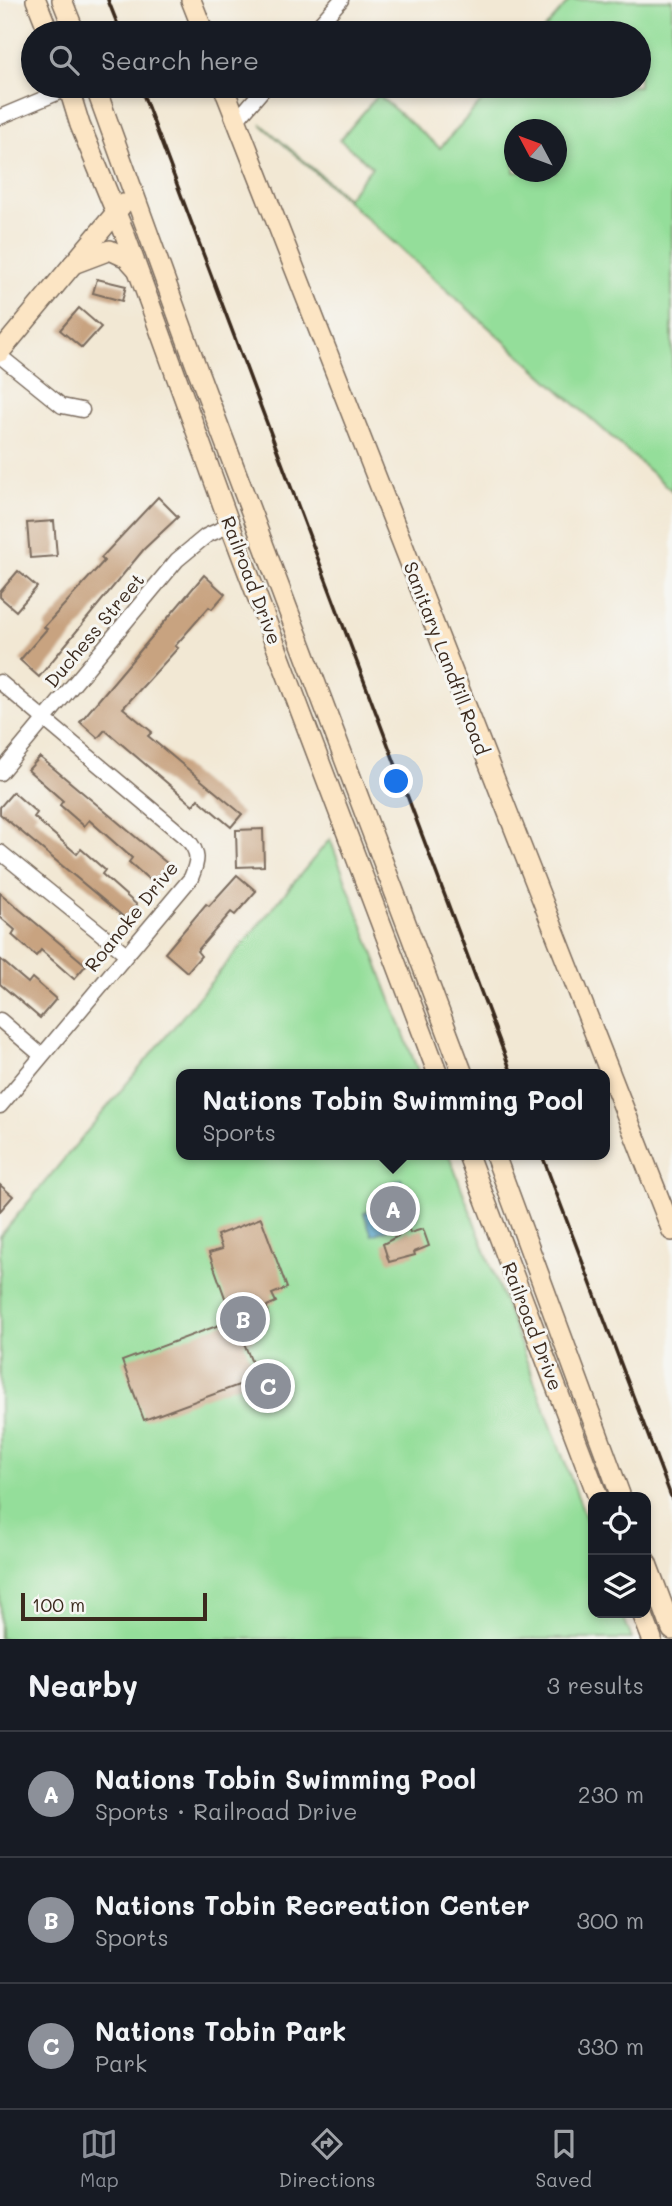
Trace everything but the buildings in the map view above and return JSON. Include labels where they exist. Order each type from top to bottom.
[{"type":"main road","points":[[36,0],[44,21]]},
{"type":"main road","points":[[62,0],[70,21]]},
{"type":"main road","points":[[191,0],[199,21]]},
{"type":"main road","name":"Railroad Drive","points":[[72,98],[80,125],[116,212],[230,525],[436,1069]]},
{"type":"main road","name":"Railroad Drive","points":[[99,98],[362,799],[427,984],[461,1069]]},
{"type":"main road","name":"Sanitary Landfill Road","points":[[227,98],[608,1069]]},
{"type":"main road","points":[[0,354],[133,192]]},
{"type":"main road","points":[[72,264],[110,250],[127,258],[136,268]]},
{"type":"main road","points":[[407,992],[427,984]]},
{"type":"main road","name":"Sanitary Landfill Road","points":[[610,1073],[672,1231]]},
{"type":"main road","name":"Railroad Drive","points":[[470,1160],[596,1492]]},
{"type":"main road","name":"Railroad Drive","points":[[497,1160],[619,1492]]},
{"type":"main road","points":[[534,1330],[554,1321]]},
{"type":"main road","points":[[651,1574],[672,1630]]},
{"type":"main road","points":[[644,1618],[652,1639]]},
{"type":"street","points":[[323,21],[341,0]]},
{"type":"street","points":[[0,117],[44,98]]},
{"type":"street","points":[[236,121],[256,98]]},
{"type":"street","points":[[0,354],[62,406],[82,410]]},
{"type":"street","name":"Duchess Street","points":[[0,773],[177,560],[206,536],[230,525]]},
{"type":"street","name":"Roanoke Drive","points":[[0,682],[187,839],[197,852],[191,878],[125,953],[0,1106]]},
{"type":"street","points":[[0,852],[125,953]]},
{"type":"street","points":[[0,1020],[41,1055]]},
{"type":"green space","points":[[570,0],[672,0],[672,491],[261,124],[347,198],[372,167],[340,140],[375,98],[382,98],[440,148],[484,98],[651,98],[651,21],[552,21]]},
{"type":"green space","points":[[330,839],[417,1069],[176,1069],[176,1160],[451,1160],[588,1524],[588,1618],[624,1618],[632,1639],[0,1639],[0,1236]]},
{"type":"water","points":[[401,1179],[416,1219],[372,1235],[364,1213],[385,1204],[379,1187]]},
{"type":"railway","points":[[108,0],[116,21]]},
{"type":"railway","points":[[145,98],[510,1069]]},
{"type":"railway","points":[[544,1160],[672,1499]]},
{"type":"place","name":"Nations Tobin Swimming Pool","points":[[393,1209]]},
{"type":"place","name":"Nations Tobin Recreation Center","points":[[243,1319]]},
{"type":"place","name":"Nations Tobin Park","points":[[268,1386]]}]
